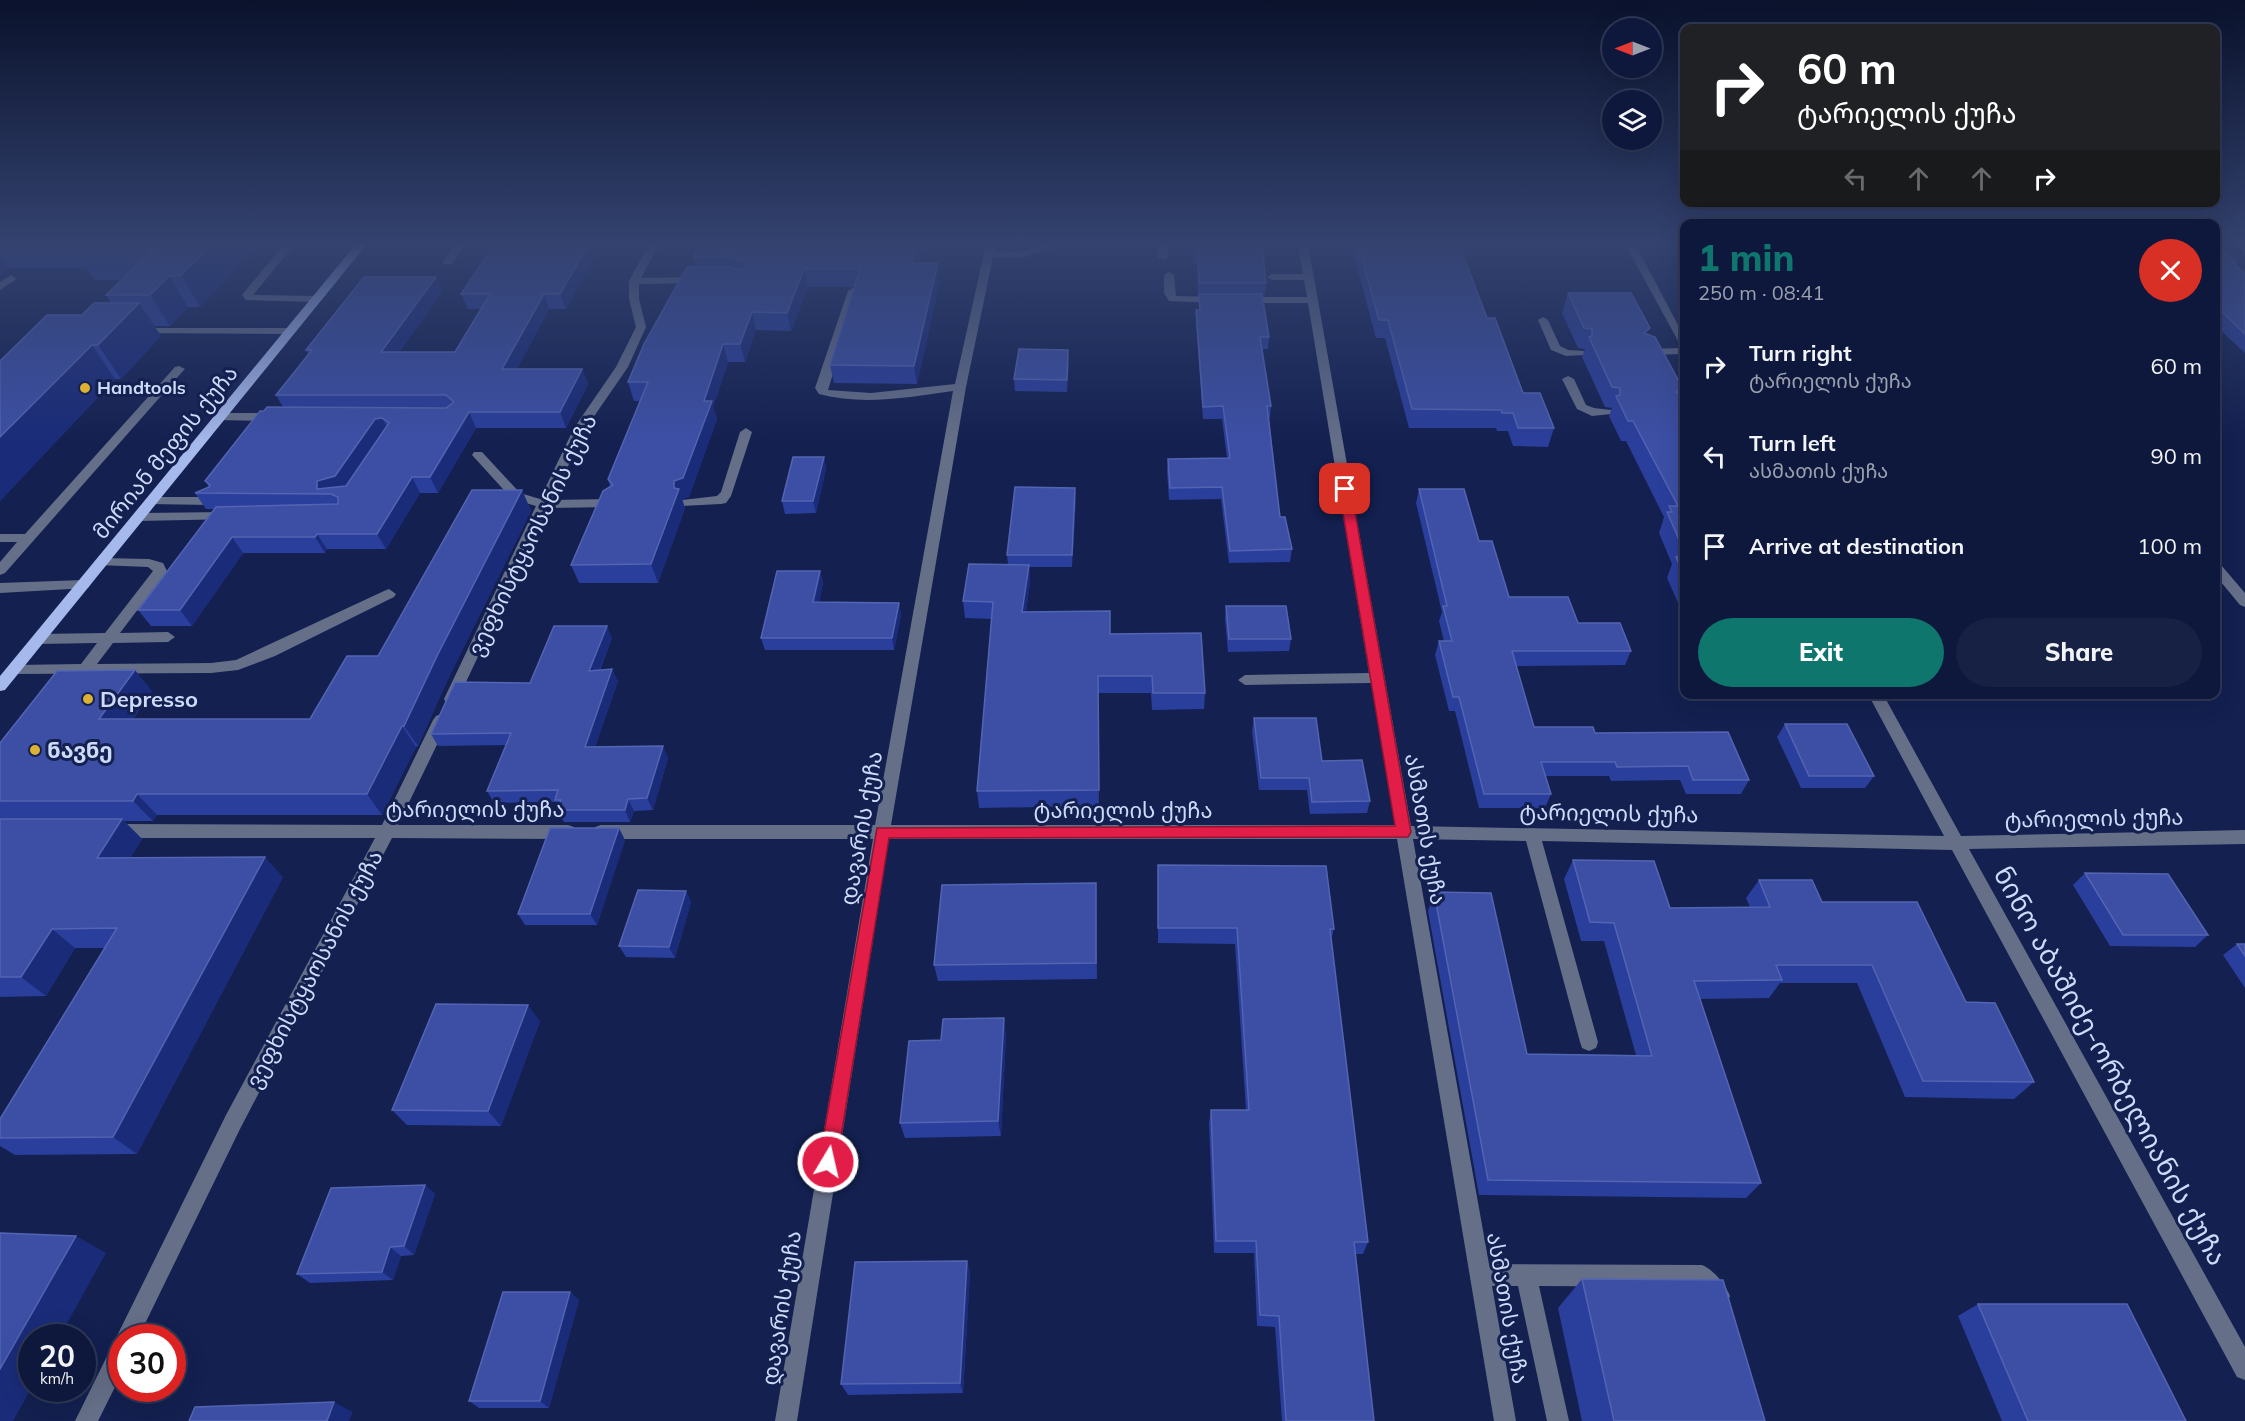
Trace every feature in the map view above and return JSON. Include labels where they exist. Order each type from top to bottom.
[{"type":"main road","name":"მირიან მეფის ქუჩა","points":[[0,686],[308,310]]},
{"type":"street","name":"ვეფხისტყაოსანის ქუჩა","points":[[134,1324],[233,1122],[387,832],[580,428],[622,367],[641,327],[637,310]]},
{"type":"street","points":[[847,310],[821,388],[823,392],[835,396],[880,395],[960,387]]},
{"type":"street","name":"დავარის ქუჩა","points":[[786,1421],[882,832],[960,387],[976,310]]},
{"type":"street","name":"ასმათის ქუჩა","points":[[1314,310],[1505,1421]]},
{"type":"street","points":[[1665,310],[1680,338]]},
{"type":"street","points":[[1543,320],[1555,348],[1566,352],[1580,352]]},
{"type":"street","points":[[130,331],[291,331]]},
{"type":"street","points":[[1645,352],[1680,351]]},
{"type":"street","points":[[0,570],[179,369]]},
{"type":"street","points":[[1568,379],[1581,407],[1592,412],[1607,412]]},
{"type":"street","points":[[220,417],[292,417]]},
{"type":"street","points":[[687,503],[721,500],[727,493],[746,432]]},
{"type":"street","points":[[478,455],[516,496],[544,504],[612,503]]},
{"type":"street","points":[[152,501],[212,501]]},
{"type":"street","points":[[139,517],[247,516]]},
{"type":"street","points":[[0,538],[28,538]]},
{"type":"street","points":[[85,669],[160,571],[158,566],[149,563],[102,562]]},
{"type":"street","points":[[2220,573],[2245,602]]},
{"type":"street","points":[[0,588],[83,585]]},
{"type":"street","points":[[14,670],[211,668],[238,665],[270,652],[389,594]]},
{"type":"street","points":[[38,639],[168,637]]},
{"type":"street","points":[[1245,680],[1378,678]]},
{"type":"street","name":"ნინო აბაშიძე-ორბელიანის ქუჩა","points":[[1878,699],[2245,1369]]},
{"type":"street","name":"ტარიელის ქუჩა","points":[[94,831],[1403,832],[1956,843],[2245,837]]},
{"type":"street","points":[[1532,834],[1589,1042]]},
{"type":"street","points":[[1479,1275],[1702,1276],[1716,1292],[1724,1311]]},
{"type":"street","points":[[1526,1275],[1558,1421]]},
{"type":"street","points":[[86,1421],[108,1376]]},
{"type":"building","points":[[87,310],[132,310],[98,345],[92,345],[0,437],[0,361],[47,315],[82,315]]},
{"type":"building","points":[[338,310],[412,310],[381,352],[455,352],[480,310],[535,310],[502,369],[582,369],[560,412],[469,412],[430,477],[412,477],[377,534],[232,537],[180,610],[138,610],[216,507],[338,504],[338,497],[331,494],[195,493],[209,487],[210,485],[205,481],[260,411],[264,411],[267,407],[446,408],[454,402],[446,395],[276,395],[312,350],[306,350]],"holes":[[[382,418],[389,423],[346,486],[317,489],[317,481],[335,476],[375,419]]]},
{"type":"building","points":[[663,310],[788,310],[787,313],[752,312],[740,344],[723,344],[704,401],[712,401],[683,478],[674,481],[674,488],[679,489],[651,564],[571,565],[603,491],[613,485],[608,479],[648,382],[628,382],[644,344]]},
{"type":"building","points":[[847,310],[927,310],[914,366],[830,365]]},
{"type":"building","points":[[1196,310],[1265,310],[1269,337],[1260,337],[1271,406],[1267,406],[1280,517],[1285,517],[1292,549],[1230,551],[1222,487],[1170,488],[1168,459],[1230,458],[1223,406],[1203,407]]},
{"type":"building","points":[[1376,310],[1484,310],[1487,318],[1495,318],[1523,393],[1540,393],[1554,428],[1518,428],[1513,413],[1502,413],[1501,410],[1412,409],[1388,320],[1379,320]]},
{"type":"building","points":[[1576,310],[1640,310],[1650,328],[1644,333],[1655,337],[1680,383],[1680,389],[1676,392],[1680,395],[1680,542],[1667,512],[1672,512],[1669,506],[1678,506],[1633,421],[1628,421],[1616,396],[1620,395],[1620,388],[1612,387],[1589,337],[1592,336],[1592,329],[1584,328]]},
{"type":"building","points":[[2220,310],[2245,310],[2245,334]]},
{"type":"building","points":[[1019,349],[1068,350],[1067,380],[1014,379]]},
{"type":"building","points":[[793,457],[824,457],[813,501],[782,501]]},
{"type":"building","points":[[1015,487],[1075,488],[1072,555],[1007,555]]},
{"type":"building","points":[[1419,489],[1464,489],[1479,541],[1492,541],[1509,597],[1568,597],[1578,623],[1620,623],[1631,651],[1512,651],[1534,727],[1593,727],[1595,733],[1728,732],[1749,780],[1693,780],[1688,766],[1617,767],[1615,762],[1541,762],[1551,794],[1484,794],[1459,697],[1453,697],[1439,641],[1452,641],[1443,606],[1447,606]]},
{"type":"building","points":[[472,490],[522,490],[404,726],[367,794],[137,794],[133,801],[0,801],[0,743],[57,671],[135,670],[99,719],[310,719],[347,656],[378,656]]},
{"type":"building","points":[[969,564],[1029,565],[1022,612],[1110,611],[1110,634],[1201,633],[1205,693],[1153,693],[1152,676],[1098,676],[1099,790],[977,791],[993,602],[963,601]]},
{"type":"building","points":[[777,571],[820,571],[813,602],[899,603],[892,638],[761,638]]},
{"type":"building","points":[[1226,606],[1286,606],[1291,639],[1229,639]]},
{"type":"building","points":[[554,626],[607,626],[589,671],[612,669],[585,747],[663,746],[647,798],[628,799],[625,810],[557,810],[561,800],[555,800],[558,790],[487,791],[511,733],[431,734],[455,682],[530,683]]},
{"type":"building","points":[[1254,718],[1316,718],[1322,761],[1362,760],[1370,801],[1312,802],[1309,778],[1261,778]]},
{"type":"building","points":[[1785,724],[1847,724],[1874,776],[1809,776]]},
{"type":"building","points":[[0,819],[122,819],[97,858],[265,857],[113,1137],[0,1138],[0,1119],[117,928],[52,929],[21,977],[0,977]]},
{"type":"building","points":[[550,828],[619,828],[590,914],[518,914]]},
{"type":"building","points":[[1573,860],[1654,861],[1670,908],[1770,907],[1759,880],[1812,880],[1822,902],[1917,902],[1966,1002],[1995,1003],[2034,1082],[1923,1081],[1872,965],[1776,965],[1782,980],[1694,981],[1761,1183],[1488,1180],[1434,892],[1491,893],[1527,1054],[1652,1056],[1614,923],[1590,922]]},
{"type":"building","points":[[1158,865],[1326,866],[1334,929],[1330,929],[1368,1242],[1354,1242],[1374,1421],[1286,1421],[1279,1316],[1260,1315],[1256,1241],[1216,1241],[1211,1110],[1249,1110],[1237,928],[1158,928]]},
{"type":"building","points":[[2085,873],[2168,874],[2208,935],[2123,935]]},
{"type":"building","points":[[1096,883],[1096,963],[934,965],[942,885]]},
{"type":"building","points":[[638,890],[686,891],[669,947],[619,946]]},
{"type":"building","points":[[2237,944],[2245,944],[2245,956]]},
{"type":"building","points":[[436,1004],[528,1005],[488,1111],[392,1110]]},
{"type":"building","points":[[1004,1018],[998,1121],[900,1123],[909,1041],[941,1040],[943,1019]]},
{"type":"building","points":[[425,1185],[404,1246],[390,1247],[382,1272],[297,1274],[331,1188]]},
{"type":"building","points":[[0,1233],[76,1236],[26,1324],[18,1324],[18,1338],[0,1369]]},
{"type":"building","points":[[967,1261],[960,1383],[841,1384],[855,1262]]},
{"type":"building","points":[[1582,1279],[1723,1280],[1765,1421],[1614,1421]]},
{"type":"building","points":[[503,1292],[570,1292],[540,1401],[469,1401]]},
{"type":"building","points":[[1978,1304],[2127,1304],[2186,1421],[2028,1421]]},
{"type":"building","points":[[334,1402],[327,1421],[189,1421],[195,1407]]},
{"type":"place","name":"Handtools","points":[[85,388]]},
{"type":"place","name":"Depresso","points":[[88,699]]},
{"type":"place","name":"ნავნე","points":[[35,750]]},
{"type":"route","points":[[828,1162],[882,832],[1403,832],[1345,489]]}]
